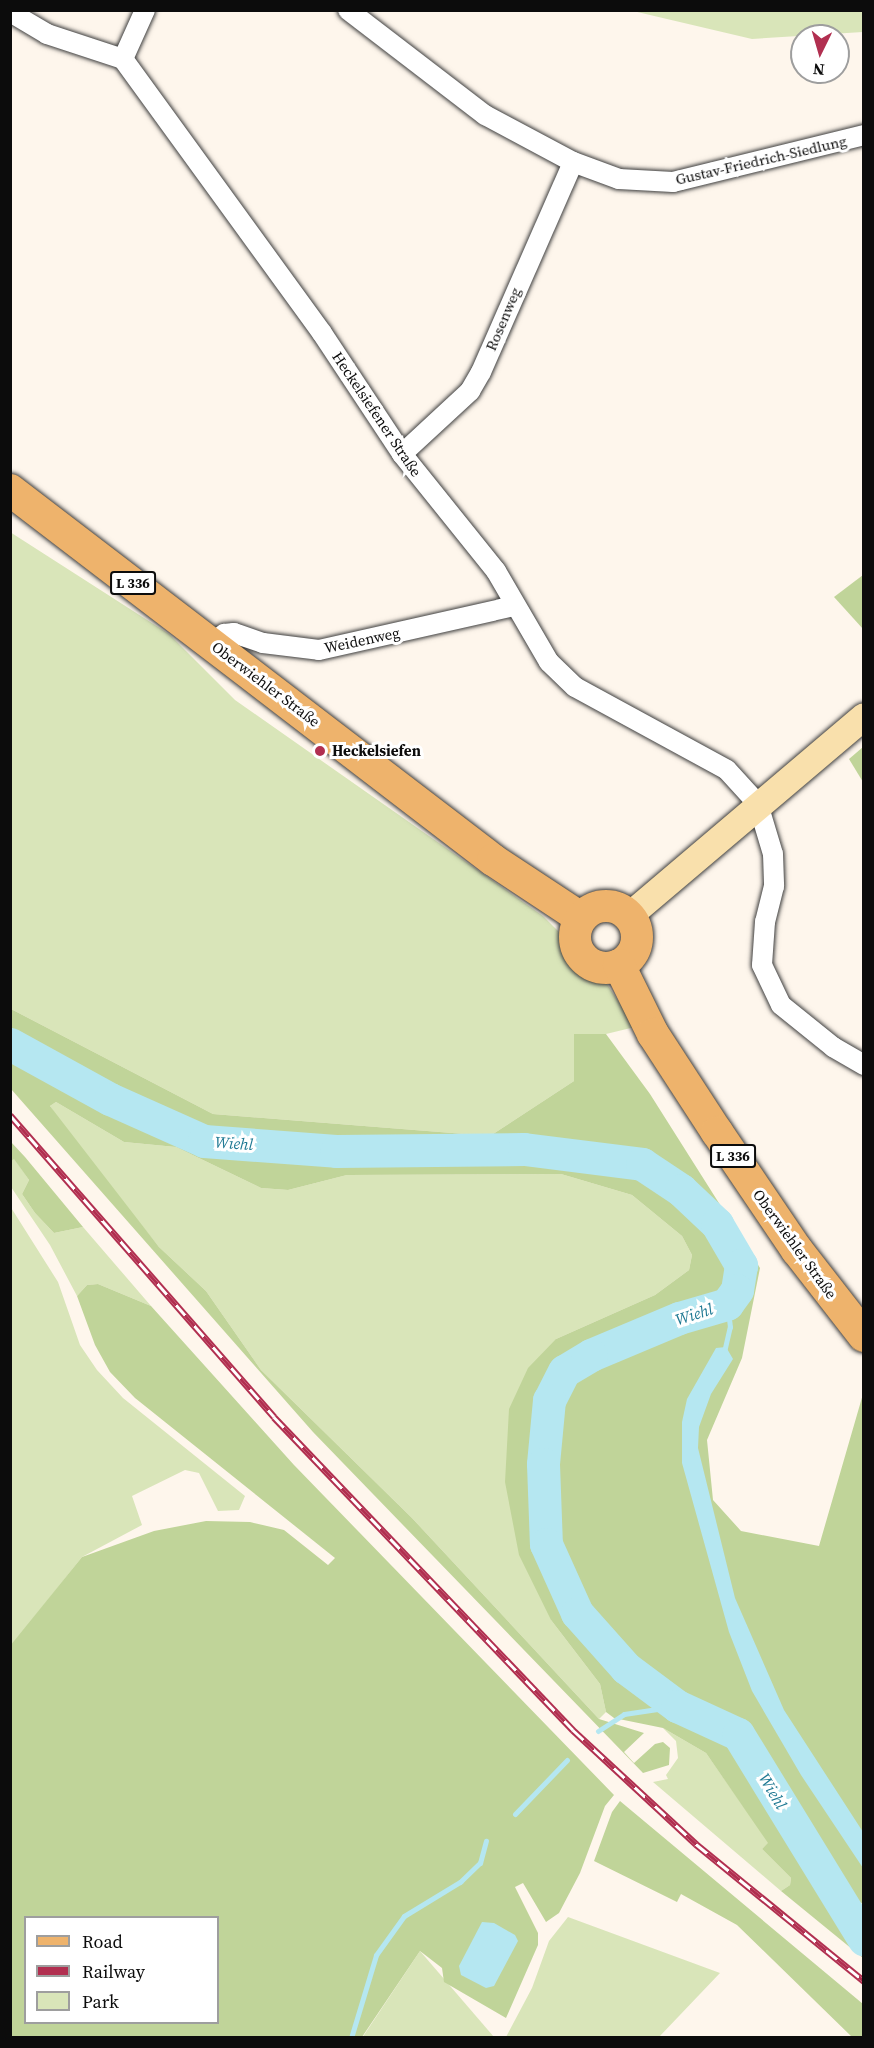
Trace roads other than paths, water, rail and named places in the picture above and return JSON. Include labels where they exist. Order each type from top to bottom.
[{"type":"main road","name":"Oberwiehler Straße","points":[[10,490],[493,860],[581,918]]},
{"type":"main road","points":[[628,916],[864,716]]},
{"type":"main road","points":[[607,906],[628,916],[636,931],[637,941],[633,951],[619,965],[599,967],[582,956],[575,938],[581,918],[588,912],[607,906]]},
{"type":"main road","name":"Oberwiehler Straße","points":[[619,965],[653,1034],[717,1132],[796,1250],[864,1336]]},
{"type":"street","points":[[10,12],[47,34],[123,59],[145,10]]},
{"type":"street","name":"Gustav-Friedrich-Siedlung","points":[[348,10],[485,115],[573,162],[619,179],[673,182],[864,135]]},
{"type":"street","name":"Heckelsiefener Straße","points":[[123,59],[322,333],[402,454],[496,571],[514,606],[549,662],[575,687],[633,722],[706,756],[728,770],[758,804]]},
{"type":"street","name":"Rosenweg","points":[[402,454],[470,391],[481,372],[573,162]]},
{"type":"street","name":"Weidenweg","points":[[214,645],[224,634],[234,633],[263,643],[319,650],[514,606]]},
{"type":"street","points":[[758,804],[773,854],[774,886],[765,921],[762,965],[781,1005],[833,1047],[864,1065]]},
{"type":"water","points":[[726,1347],[733,1359],[711,1394],[699,1427],[698,1448],[735,1598],[784,1710],[863,1832],[863,1868],[801,1775],[752,1691],[729,1632],[682,1463],[682,1422],[687,1399],[716,1348]]},
{"type":"water","points":[[482,1922],[494,1923],[515,1935],[518,1941],[494,1986],[486,1988],[461,1975],[459,1966]]},
{"type":"waterway","name":"Wiehl","points":[[10,1044],[110,1099],[204,1141],[336,1151],[524,1149],[642,1164],[681,1190],[717,1224],[741,1265],[737,1290],[727,1304],[679,1318],[591,1355],[564,1371],[549,1400],[543,1464],[546,1544],[577,1613],[626,1668],[677,1706],[738,1734],[864,1940]]},
{"type":"waterway","points":[[724,1352],[730,1327],[727,1304]]},
{"type":"waterway","points":[[598,1731],[624,1714],[677,1706]]},
{"type":"waterway","points":[[515,1814],[567,1760]]},
{"type":"waterway","points":[[351,2038],[376,1955],[404,1916],[460,1882],[480,1863],[486,1841]]},
{"type":"railway","points":[[10,1115],[274,1417],[573,1730],[696,1844],[864,1981]]},
{"type":"place","name":"Heckelsiefen","points":[[320,751]]}]
